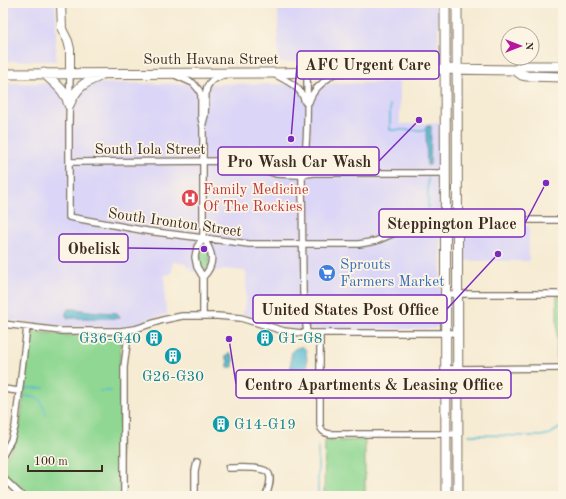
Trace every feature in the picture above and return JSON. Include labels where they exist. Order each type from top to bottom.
[{"type":"main road","points":[[445,3],[446,496]]},
{"type":"main road","points":[[456,3],[458,496]]},
{"type":"main road","name":"South Havana Street","points":[[3,74],[307,73],[515,70],[525,66],[563,66]]},
{"type":"main road","name":"South Havana Street","points":[[515,70],[522,75],[527,76],[563,77]]},
{"type":"main road","points":[[44,74],[62,89],[67,96],[69,105]]},
{"type":"main road","points":[[69,105],[78,88],[105,74]]},
{"type":"street","points":[[62,3],[62,29],[70,47],[69,162]]},
{"type":"street","points":[[307,108],[314,91],[337,72]]},
{"type":"street","points":[[274,73],[300,90],[307,108]]},
{"type":"street","points":[[307,73],[306,147],[302,167],[303,299],[307,334]]},
{"type":"street","points":[[172,74],[193,84],[199,90],[201,95],[200,116],[203,124]]},
{"type":"street","points":[[203,277],[210,268],[212,255],[203,238],[203,124],[206,92],[207,87],[213,80],[225,74]]},
{"type":"street","name":"South Iola Street","points":[[69,162],[236,161],[276,174],[289,175],[314,173],[445,173]]},
{"type":"street","name":"South Ironton Street","points":[[69,162],[69,217],[147,232],[249,244],[364,244],[415,224],[457,220],[563,220]]},
{"type":"street","points":[[203,238],[197,247],[195,257],[196,267],[203,277],[203,316]]},
{"type":"street","points":[[445,294],[563,294]]},
{"type":"street","points":[[3,324],[61,331],[127,330],[144,327],[176,317],[203,316],[237,318],[288,332],[307,334],[457,333]]},
{"type":"street","points":[[3,455],[14,432],[27,327]]},
{"type":"street","points":[[124,496],[124,367],[127,330]]},
{"type":"street","points":[[320,334],[321,430],[330,434],[458,434]]},
{"type":"street","points":[[445,368],[563,368]]},
{"type":"street","points":[[3,389],[19,392]]},
{"type":"street","points":[[195,496],[195,471],[197,462]]},
{"type":"street","points":[[229,468],[266,470],[269,473],[270,478],[266,496]]},
{"type":"street","points":[[3,478],[22,496]]},
{"type":"shaded area","points":[[3,3],[56,3],[56,61],[3,61]]},
{"type":"shaded area","points":[[278,3],[438,3],[438,56],[435,59],[340,59],[278,63]]},
{"type":"shaded area","points":[[400,82],[400,124],[440,123],[441,320],[440,325],[437,327],[432,329],[318,329],[283,326],[242,314],[246,304],[246,271],[222,269],[222,271],[213,271],[211,275],[207,277],[200,277],[196,272],[191,272],[191,267],[187,268],[186,264],[173,262],[172,271],[169,275],[165,275],[165,302],[168,314],[135,324],[117,327],[62,326],[3,320],[3,83],[276,84]]},
{"type":"shaded area","points":[[465,225],[529,226],[529,261],[463,261],[463,228]]},
{"type":"green space","points":[[203,238],[210,249],[208,272],[200,274],[195,261]]},
{"type":"green space","points":[[557,296],[563,296],[563,365],[557,365]]},
{"type":"green space","points":[[37,332],[65,335],[110,335],[121,339],[120,496],[28,496],[3,472],[3,462],[13,446],[20,424],[31,335],[32,333]]},
{"type":"green space","points":[[365,440],[365,496],[324,496],[325,441]]},
{"type":"water","points":[[426,126],[431,126],[430,165],[427,165]]},
{"type":"water","points":[[68,309],[117,313],[120,318],[68,318],[66,313]]},
{"type":"water","points":[[303,347],[306,350],[307,369],[302,383],[297,384],[294,383],[292,377],[291,354],[295,349]]},
{"type":"water","points":[[228,353],[231,353],[231,356],[233,356],[233,367],[228,367],[228,359],[226,359],[226,356],[228,356]]},
{"type":"waterway","points":[[390,105],[390,130],[426,130]]},
{"type":"waterway","points":[[428,178],[428,208]]},
{"type":"waterway","points":[[26,388],[44,388]]},
{"type":"waterway","points":[[100,391],[111,391]]},
{"type":"waterway","points":[[25,396],[40,400],[46,415]]},
{"type":"waterway","points":[[469,435],[541,436],[550,434],[563,426]]},
{"type":"waterway","points":[[318,446],[318,496]]},
{"type":"place","name":"Pro Wash Car Wash","points":[[419,120]]},
{"type":"place","name":"AFC Urgent Care","points":[[291,139]]},
{"type":"place","name":"Steppington Place","points":[[546,183]]},
{"type":"place","name":"Family Medicine Of The Rockies","points":[[190,198]]},
{"type":"place","name":"Obelisk","points":[[204,249]]},
{"type":"place","name":"United States Post Office","points":[[498,254]]},
{"type":"place","name":"Sprouts Farmers Market","points":[[327,273]]},
{"type":"place","name":"G36-G40","points":[[154,338]]},
{"type":"place","name":"G1-G8","points":[[265,338]]},
{"type":"place","name":"Centro Apartments & Leasing Office","points":[[229,339]]},
{"type":"place","name":"G26-G30","points":[[173,356]]},
{"type":"place","name":"G14-G19","points":[[221,424]]}]
